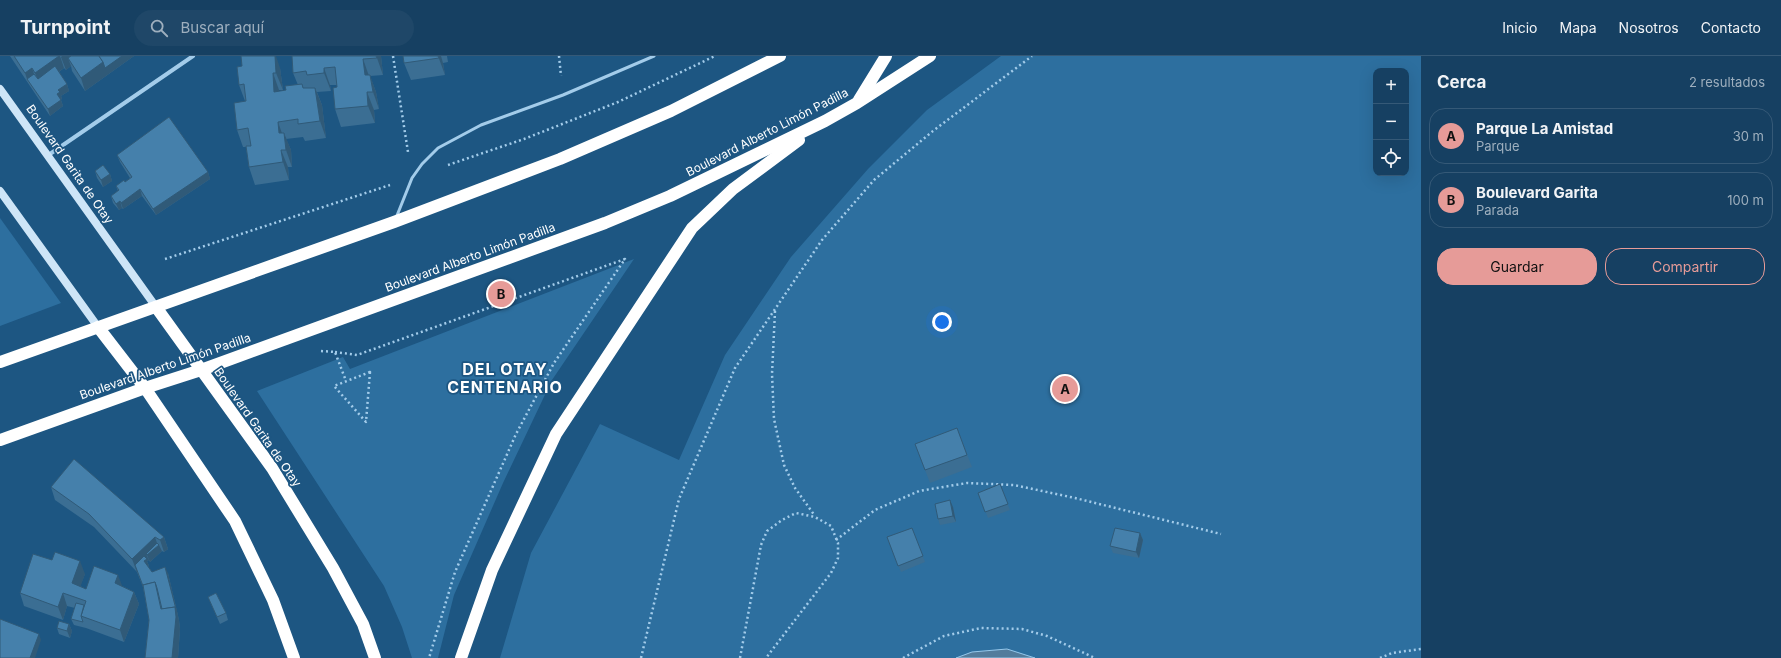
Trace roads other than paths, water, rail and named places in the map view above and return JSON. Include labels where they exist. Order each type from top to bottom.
[{"type":"highway","points":[[0,362],[394,222],[560,159],[671,111],[780,56]]},
{"type":"highway","points":[[857,103],[886,56]]},
{"type":"highway","name":"Boulevard Alberto Limón Padilla","points":[[0,440],[145,388],[202,370],[605,223],[721,172],[825,121],[857,103],[930,56]]},
{"type":"highway","points":[[461,658],[492,570],[556,434],[667,264],[692,228],[733,189],[825,121]]},
{"type":"highway","name":"Boulevard Garita de Otay","points":[[156,307],[272,468],[333,568],[363,624],[375,658]]},
{"type":"highway","points":[[98,327],[145,388],[235,520],[273,600],[294,658]]},
{"type":"main road","name":"Boulevard Garita de Otay","points":[[0,89],[156,307]]},
{"type":"main road","points":[[0,191],[98,327]]},
{"type":"street","points":[[47,156],[193,56]]},
{"type":"lane","points":[[394,222],[412,178],[422,164],[438,148],[481,125],[563,95],[654,56]]},
{"type":"place","name":"Boulevard Garita","points":[[501,294]]},
{"type":"place","name":"Parque La Amistad","points":[[1065,389]]},
{"type":"district","name":"DEL OTAY CENTENARIO","points":[[505,378]]}]
